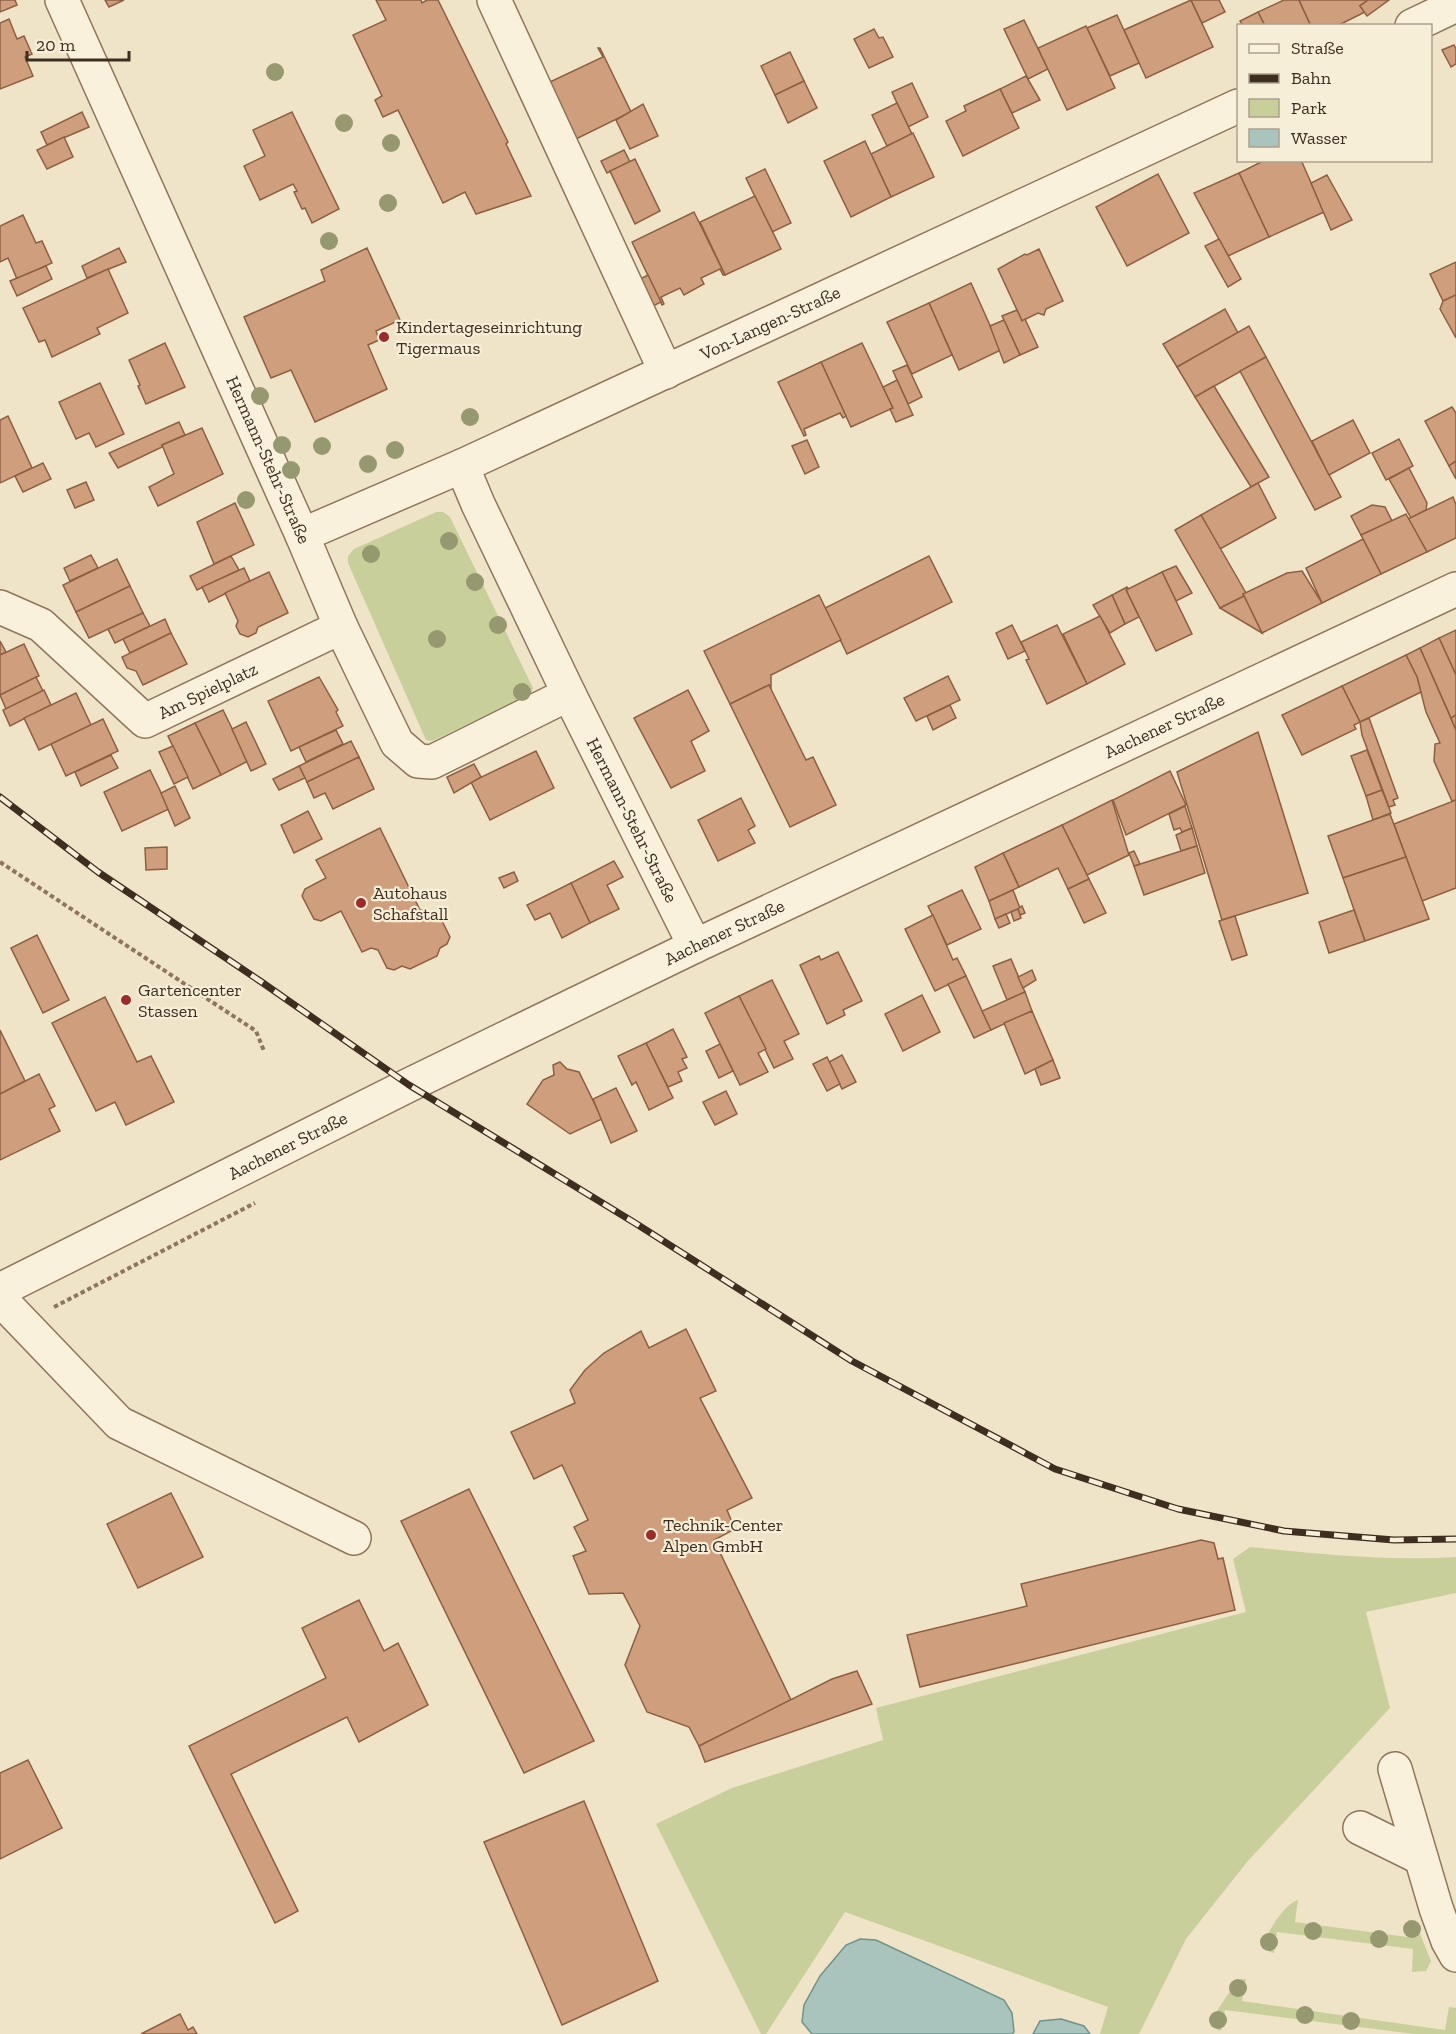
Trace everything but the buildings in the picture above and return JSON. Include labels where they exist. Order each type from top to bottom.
[{"type":"street","name":"Hermann-Stehr-Straße","points":[[62,0],[342,627],[398,743],[418,761],[432,762],[569,694]]},
{"type":"street","points":[[494,0],[666,372]]},
{"type":"street","points":[[1416,24],[1456,5]]},
{"type":"street","name":"Von-Langen-Straße","points":[[302,536],[462,466],[1237,107]]},
{"type":"street","name":"Hermann-Stehr-Straße","points":[[462,466],[569,694],[695,946]]},
{"type":"street","name":"Aachener Straße","points":[[0,1290],[409,1085],[695,946],[1456,589]]},
{"type":"street","name":"Am Spielplatz","points":[[0,607],[41,625],[145,721],[342,627]]},
{"type":"street","points":[[0,1299],[119,1423],[354,1538]]},
{"type":"street","points":[[1395,1769],[1436,1908],[1448,1941],[1456,1955]]},
{"type":"street","points":[[1360,1828],[1421,1858]]},
{"type":"path","points":[[0,862],[256,1031],[264,1051]]},
{"type":"path","points":[[22,1323],[261,1201]]},
{"type":"green space","points":[[436,512],[443,512],[450,517],[533,688],[531,694],[432,741],[426,740],[348,563],[348,556],[354,549]]},
{"type":"green space","points":[[1250,1547],[1378,1557],[1456,1557],[1456,1593],[1366,1612],[1390,1708],[1247,1862],[1186,1939],[1139,2034],[1100,2034],[1108,2007],[845,1912],[766,2034],[761,2034],[656,1824],[732,1788],[883,1740],[876,1708],[1246,1612],[1233,1559]]},
{"type":"green space","points":[[1298,1900],[1295,1922],[1407,1937],[1408,1920],[1415,1921],[1431,1961],[1426,1971],[1412,1972],[1413,1949],[1277,1932],[1274,1953],[1270,1952],[1265,1947],[1265,1942],[1271,1928],[1282,1913]]},
{"type":"green space","points":[[1246,1979],[1242,2001],[1445,2030],[1449,2007],[1456,2008],[1456,2034],[1414,2034],[1225,2010],[1221,2031],[1214,2026],[1212,2018],[1235,1984]]},
{"type":"water","points":[[860,1939],[876,1940],[1004,2000],[1012,2013],[1014,2032],[1012,2034],[812,2034],[802,2022],[804,2005],[820,1976],[846,1945]]},
{"type":"water","points":[[1061,2019],[1084,2026],[1090,2034],[1033,2034],[1040,2021]]},
{"type":"railway","points":[[0,797],[98,872],[409,1085],[635,1223],[852,1361],[1055,1469],[1178,1509],[1284,1531],[1394,1540],[1456,1539]]},
{"type":"place","name":"Kindertageseinrichtung Tigermaus","points":[[384,337]]},
{"type":"place","name":"Autohaus Schafstall","points":[[361,903]]},
{"type":"place","name":"Gartencenter Stassen","points":[[126,1000]]},
{"type":"place","name":"Technik-Center Alpen GmbH","points":[[651,1535]]}]
